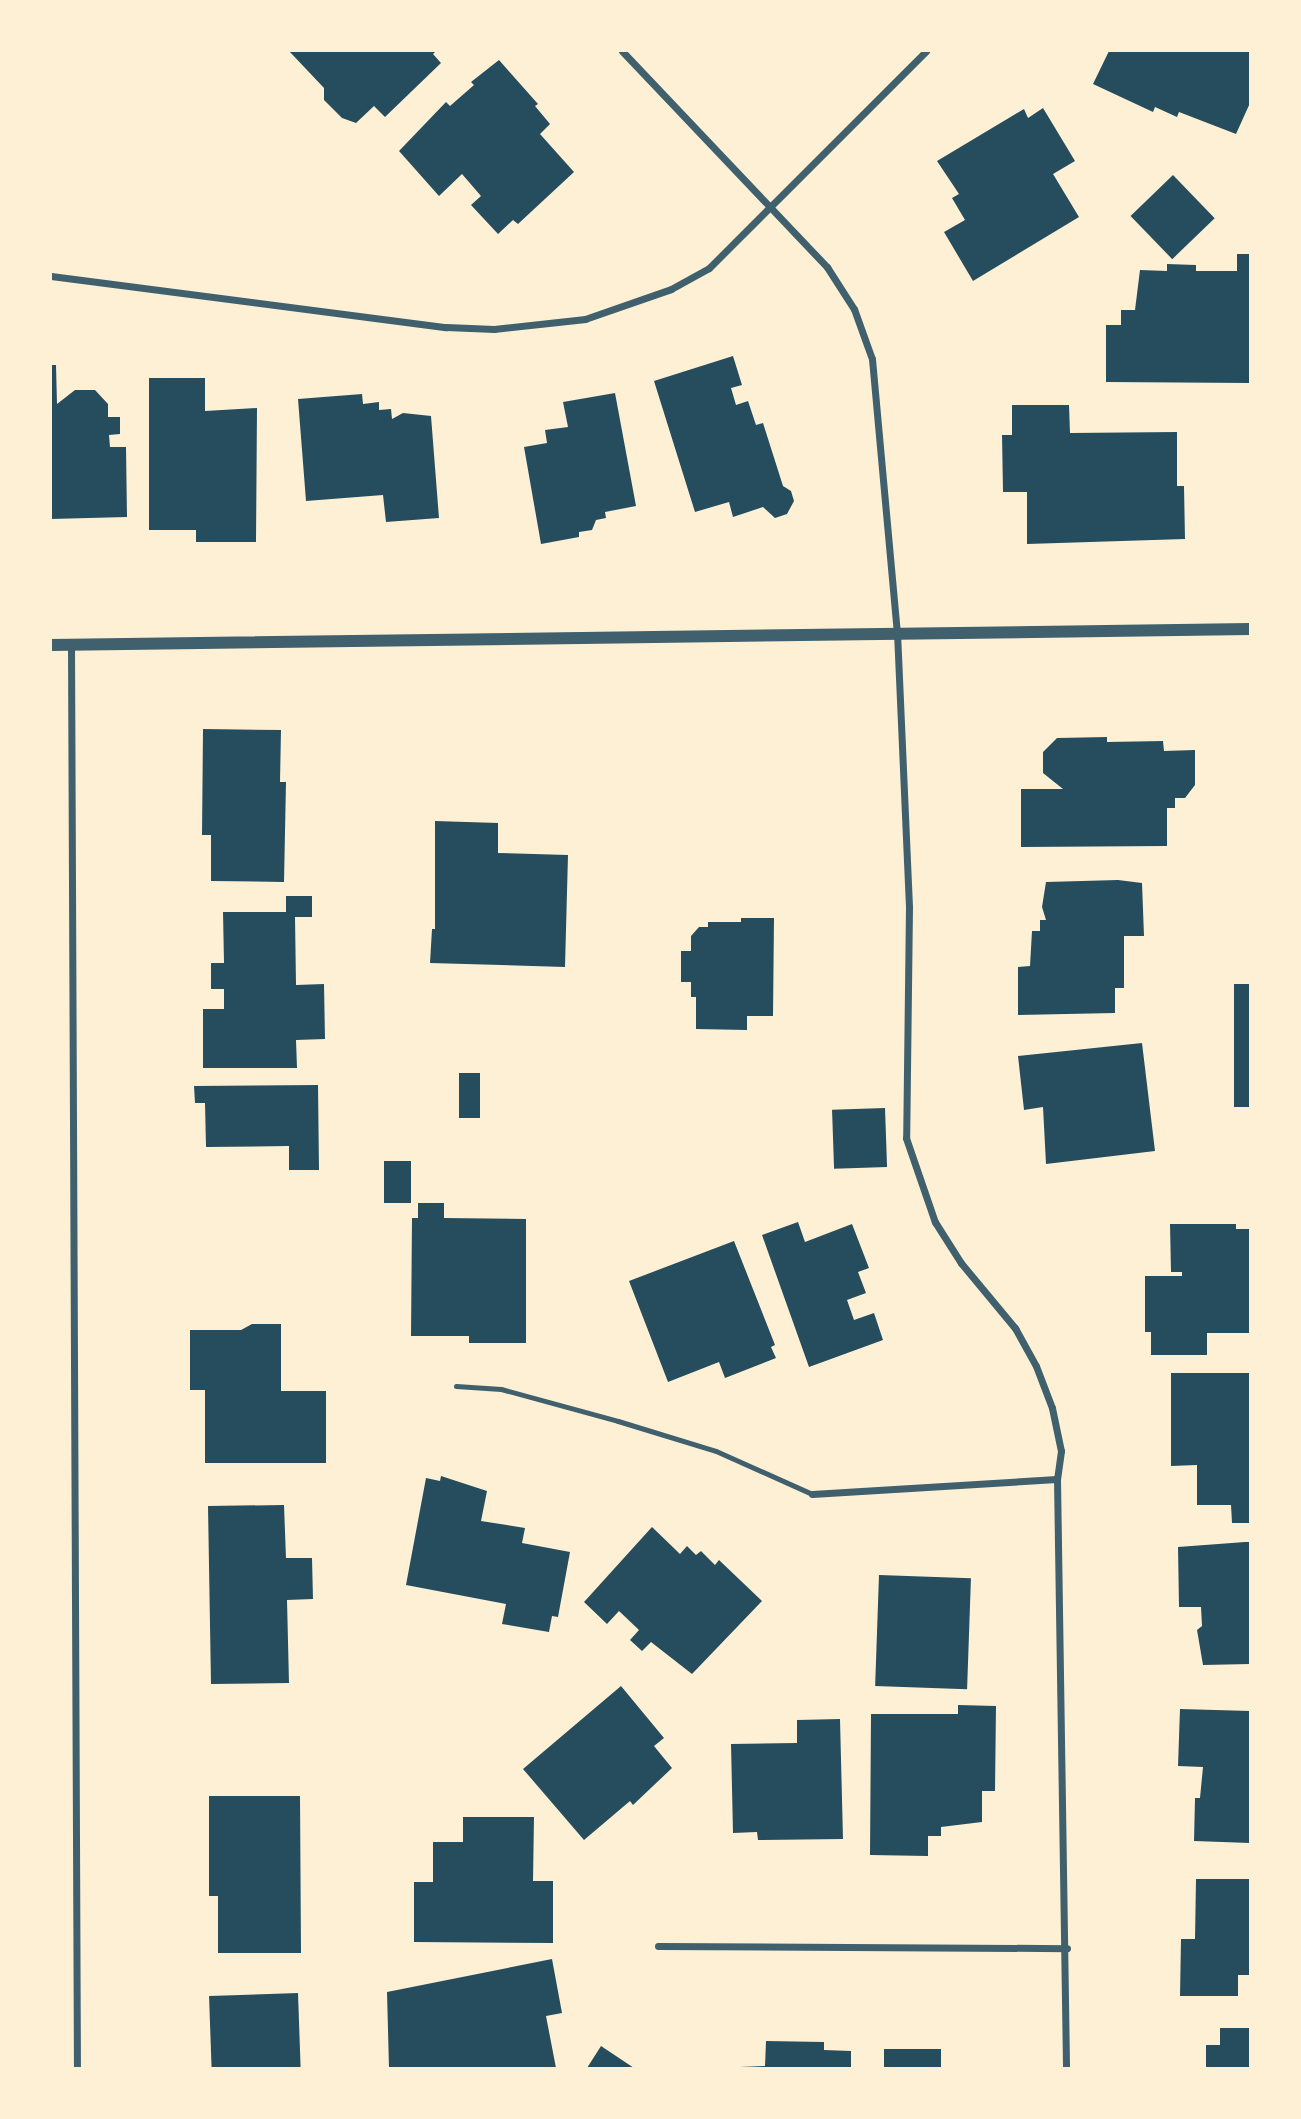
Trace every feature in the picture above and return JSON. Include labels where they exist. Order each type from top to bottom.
[{"type":"street","points":[[622,51],[827,267],[854,309],[872,359],[897,632],[909,907],[906,1138],[935,1222],[961,1263],[1015,1328],[1036,1366],[1052,1408],[1061,1451],[1057,1479],[1067,1948],[1066,2068]]},
{"type":"street","points":[[51,276],[446,327],[541,326],[585,319],[671,289],[709,268],[772,210],[926,51]]},
{"type":"street","points":[[51,645],[1250,629]]},
{"type":"street","points":[[71,644],[77,2068]]},
{"type":"street","points":[[812,1494],[1057,1479]]},
{"type":"street","points":[[658,1946],[1067,1948]]},
{"type":"lane","points":[[456,1386],[500,1389],[631,1424],[716,1451],[812,1494]]},
{"type":"building","points":[[289,51],[436,51],[433,54],[441,63],[385,117],[374,106],[356,123],[342,118],[324,100],[324,88]]},
{"type":"building","points":[[1109,51],[1250,51],[1250,103],[1236,134],[1179,112],[1177,117],[1155,107],[1153,112],[1093,84]]},
{"type":"building","points":[[499,60],[538,104],[535,106],[550,124],[540,134],[574,172],[518,224],[513,220],[498,234],[471,205],[481,196],[462,174],[439,196],[399,151],[446,102],[450,106],[474,85],[471,82]]},
{"type":"building","points":[[1043,108],[1075,161],[1053,174],[1079,217],[973,281],[944,232],[965,220],[952,198],[959,194],[937,161],[1024,109],[1028,118]]},
{"type":"building","points":[[1173,175],[1215,218],[1172,259],[1131,216]]},
{"type":"building","points":[[1237,254],[1250,254],[1249,383],[1106,382],[1106,325],[1121,325],[1121,310],[1135,310],[1140,270],[1167,271],[1167,264],[1196,265],[1196,271],[1237,271]]},
{"type":"building","points":[[733,356],[742,385],[731,388],[736,405],[748,401],[756,425],[763,423],[783,486],[791,491],[794,501],[787,514],[775,518],[763,507],[733,517],[729,502],[695,512],[654,381]]},
{"type":"building","points":[[51,365],[56,365],[57,404],[75,390],[95,390],[108,404],[108,417],[120,417],[120,434],[109,435],[110,447],[126,447],[127,517],[51,519]]},
{"type":"building","points":[[149,378],[205,378],[205,411],[257,408],[256,542],[196,542],[196,530],[149,530]]},
{"type":"building","points":[[615,393],[636,506],[605,512],[606,518],[596,520],[592,530],[579,532],[579,537],[541,544],[524,447],[547,443],[545,430],[568,427],[563,402]]},
{"type":"building","points":[[362,394],[363,404],[379,402],[379,410],[391,409],[392,419],[403,413],[431,416],[439,518],[386,522],[383,495],[306,501],[298,399]]},
{"type":"building","points":[[1012,405],[1069,405],[1070,433],[1177,432],[1177,486],[1184,486],[1185,539],[1027,544],[1027,492],[1003,492],[1002,435],[1012,435]]},
{"type":"building","points":[[203,729],[281,730],[280,782],[286,782],[284,882],[211,881],[211,835],[202,835]]},
{"type":"building","points":[[1107,737],[1107,742],[1163,741],[1164,751],[1195,750],[1195,785],[1185,798],[1175,798],[1175,808],[1167,808],[1167,846],[1021,847],[1021,789],[1063,789],[1043,773],[1043,752],[1057,738]]},
{"type":"building","points":[[435,821],[498,823],[498,853],[568,855],[565,967],[430,963],[432,929],[435,929]]},
{"type":"building","points":[[1118,880],[1142,883],[1144,936],[1124,936],[1124,988],[1115,988],[1115,1013],[1018,1015],[1018,967],[1030,966],[1032,931],[1040,931],[1040,920],[1046,920],[1042,907],[1046,882]]},
{"type":"building","points":[[286,896],[312,896],[312,917],[295,917],[296,985],[324,984],[325,1039],[296,1040],[297,1068],[203,1068],[203,1009],[224,1009],[224,989],[211,989],[211,963],[224,963],[223,912],[286,912]]},
{"type":"building","points":[[741,918],[774,918],[773,1016],[747,1016],[747,1030],[696,1029],[696,997],[691,997],[691,982],[681,982],[681,951],[691,951],[691,936],[699,927],[708,927],[708,922],[741,922]]},
{"type":"building","points":[[1234,984],[1250,984],[1250,1107],[1234,1107]]},
{"type":"building","points":[[1142,1043],[1155,1151],[1046,1164],[1043,1107],[1024,1110],[1018,1056]]},
{"type":"building","points":[[459,1073],[480,1073],[480,1118],[459,1118]]},
{"type":"building","points":[[318,1085],[319,1170],[289,1170],[289,1146],[206,1147],[205,1103],[195,1103],[194,1086]]},
{"type":"building","points":[[885,1108],[887,1167],[834,1169],[832,1110]]},
{"type":"building","points":[[384,1161],[411,1161],[411,1203],[384,1203]]},
{"type":"building","points":[[418,1203],[444,1203],[444,1218],[526,1219],[526,1343],[469,1343],[469,1336],[411,1336],[412,1218],[418,1218]]},
{"type":"building","points":[[798,1222],[805,1242],[852,1224],[869,1268],[858,1272],[866,1293],[847,1300],[854,1320],[874,1313],[883,1340],[809,1367],[762,1235]]},
{"type":"building","points":[[1170,1224],[1236,1224],[1236,1229],[1250,1229],[1250,1333],[1207,1333],[1207,1355],[1151,1355],[1151,1332],[1145,1332],[1145,1276],[1182,1276],[1182,1272],[1171,1272]]},
{"type":"building","points":[[734,1241],[775,1345],[771,1347],[776,1358],[725,1378],[719,1362],[668,1382],[629,1281]]},
{"type":"building","points":[[252,1324],[281,1324],[281,1391],[326,1391],[326,1463],[205,1463],[205,1390],[190,1390],[190,1330],[241,1330]]},
{"type":"building","points":[[1171,1373],[1250,1373],[1250,1523],[1232,1523],[1231,1505],[1197,1505],[1197,1465],[1171,1466]]},
{"type":"building","points":[[441,1476],[487,1491],[481,1521],[525,1528],[522,1543],[570,1552],[558,1617],[552,1616],[549,1632],[502,1624],[506,1604],[406,1585],[426,1478],[440,1481]]},
{"type":"building","points":[[284,1505],[286,1558],[312,1558],[313,1599],[287,1600],[289,1683],[211,1684],[208,1506]]},
{"type":"building","points":[[652,1527],[680,1554],[687,1546],[696,1555],[701,1551],[715,1565],[719,1560],[762,1601],[692,1674],[651,1642],[642,1651],[630,1640],[639,1630],[619,1611],[607,1624],[584,1602]]},
{"type":"building","points":[[1250,1542],[1250,1664],[1203,1665],[1197,1630],[1202,1626],[1201,1607],[1179,1607],[1178,1547]]},
{"type":"building","points":[[879,1575],[971,1578],[967,1689],[875,1686]]},
{"type":"building","points":[[621,1686],[664,1738],[654,1746],[672,1768],[633,1805],[630,1801],[584,1840],[523,1769]]},
{"type":"building","points":[[958,1705],[996,1706],[995,1791],[982,1791],[982,1822],[941,1827],[941,1836],[928,1836],[928,1856],[870,1855],[871,1714],[958,1714]]},
{"type":"building","points":[[1180,1709],[1250,1711],[1250,1843],[1194,1841],[1195,1798],[1200,1798],[1203,1767],[1178,1766]]},
{"type":"building","points":[[840,1719],[843,1839],[758,1840],[757,1832],[733,1833],[731,1744],[797,1743],[797,1720]]},
{"type":"building","points":[[209,1796],[300,1796],[301,1953],[218,1953],[218,1896],[209,1896]]},
{"type":"building","points":[[463,1817],[534,1817],[533,1881],[553,1881],[553,1943],[414,1942],[414,1882],[433,1882],[433,1842],[463,1842]]},
{"type":"building","points":[[1196,1879],[1250,1879],[1250,1975],[1238,1975],[1238,1996],[1180,1996],[1181,1939],[1195,1939]]},
{"type":"building","points":[[552,1959],[562,2013],[546,2016],[556,2068],[389,2068],[387,1992]]},
{"type":"building","points":[[298,1993],[301,2068],[212,2068],[209,1996]]},
{"type":"building","points":[[1220,2028],[1249,2028],[1250,2068],[1206,2068],[1206,2045],[1220,2045]]},
{"type":"building","points":[[766,2041],[824,2042],[824,2050],[851,2051],[851,2068],[714,2068],[765,2066]]},
{"type":"building","points":[[601,2046],[634,2068],[587,2068]]},
{"type":"building","points":[[884,2049],[941,2049],[941,2068],[884,2068]]}]
